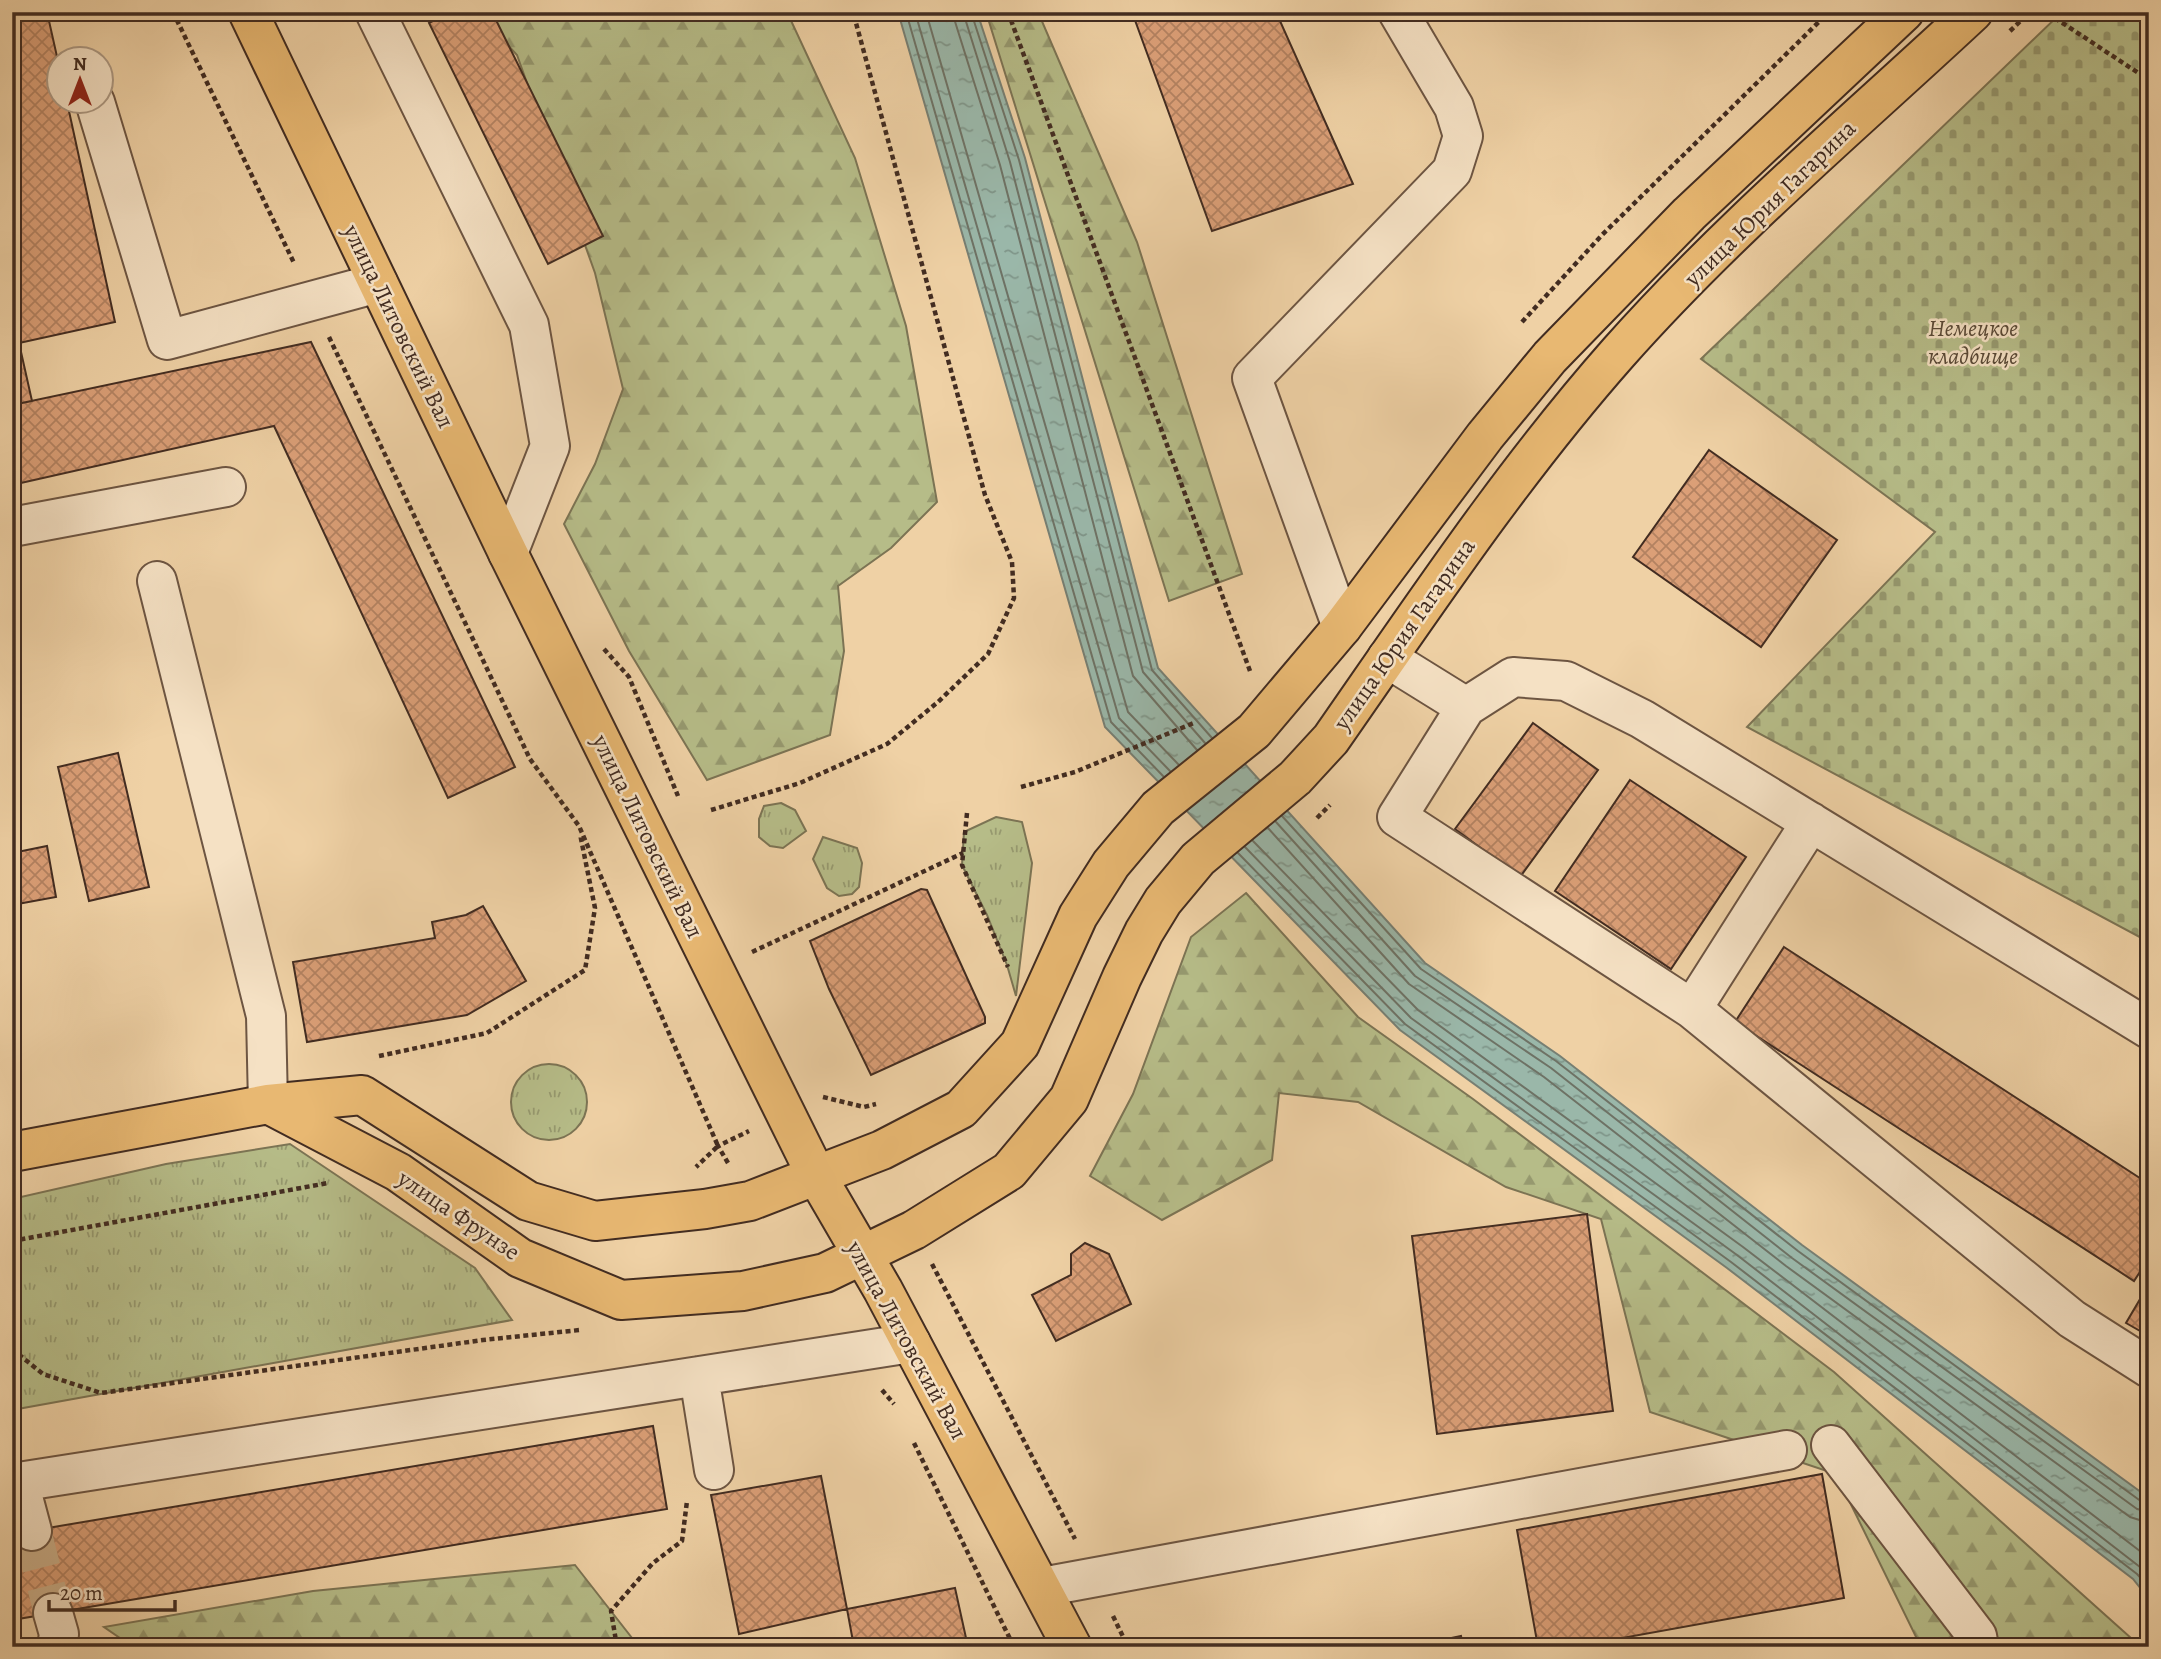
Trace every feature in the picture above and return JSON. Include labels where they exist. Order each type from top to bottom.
[{"type":"main road","name":"улица Литовский Вал","points":[[248,12],[508,553],[817,1175],[911,1343],[1072,1647]]},
{"type":"main road","name":"улица Юрия Гагарина","points":[[817,1175],[873,1153],[961,1109],[1020,1044],[1078,916],[1111,864],[1158,808],[1254,731],[1342,627],[1485,436],[1550,357],[1689,214],[1904,12]]},
{"type":"main road","name":"улица Юрия Гагарина","points":[[862,1257],[914,1230],[1009,1171],[1046,1130],[1069,1099],[1144,932],[1198,859],[1296,778],[1331,738],[1522,467],[1620,350],[1717,250],[1973,12]]},
{"type":"main road","name":"улица Фрунзе","points":[[12,1152],[268,1104],[362,1095],[528,1201],[595,1221],[750,1201],[817,1175]]},
{"type":"main road","name":"улица Фрунзе","points":[[268,1104],[398,1172],[520,1258],[621,1300],[743,1291],[798,1280],[862,1257]]},
{"type":"lane","points":[[375,12],[529,325],[550,446],[508,553]]},
{"type":"lane","points":[[1342,627],[1252,378],[1452,170],[1463,136],[1454,107],[1398,12]]},
{"type":"lane","points":[[99,116],[167,340],[378,283]]},
{"type":"lane","points":[[12,527],[226,487]]},
{"type":"lane","points":[[157,581],[267,1016],[268,1104]]},
{"type":"lane","points":[[1387,658],[1466,707]]},
{"type":"lane","points":[[2149,1028],[1642,719],[1566,681],[1513,677],[1466,707],[1397,817],[1692,1009],[2072,1319],[2149,1368]]},
{"type":"lane","points":[[1692,1009],[1811,822]]},
{"type":"lane","points":[[32,1531],[16,1483],[911,1343]]},
{"type":"lane","points":[[699,1376],[714,1470]]},
{"type":"lane","points":[[1831,1445],[1977,1636],[1979,1647]]},
{"type":"lane","points":[[1042,1587],[1787,1450]]},
{"type":"path","points":[[173,12],[530,759],[579,826],[718,1146],[691,1172]]},
{"type":"path","points":[[711,810],[800,783],[887,744],[939,702],[988,654],[1014,598],[1012,562],[985,495],[853,12]]},
{"type":"path","points":[[1008,12],[1252,675]]},
{"type":"path","points":[[1999,41],[2030,12]]},
{"type":"path","points":[[2055,18],[2149,80]]},
{"type":"path","points":[[599,644],[629,677],[676,791]]},
{"type":"path","points":[[1021,787],[1075,772],[1200,720]]},
{"type":"path","points":[[1325,811],[1334,800]]},
{"type":"path","points":[[967,813],[962,865],[987,915],[1010,975]]},
{"type":"path","points":[[374,1057],[487,1033],[585,970],[594,908],[579,826]]},
{"type":"path","points":[[752,952],[962,853]]},
{"type":"path","points":[[821,1097],[864,1107],[887,1101]]},
{"type":"path","points":[[846,1103],[873,1153]]},
{"type":"path","points":[[12,1241],[330,1183]]},
{"type":"path","points":[[914,1230],[1128,1647]]},
{"type":"path","points":[[12,1349],[43,1374],[101,1393],[469,1342],[588,1329]]},
{"type":"green space","points":[[477,12],[787,12],[855,158],[906,326],[937,502],[891,548],[838,586],[844,651],[830,735],[707,780],[629,651],[564,524],[595,464],[623,389],[595,273],[517,55]]},
{"type":"green space","points":[[986,12],[1038,12],[1137,242],[1242,574],[1169,601]]},
{"type":"green space","name":"Немецкое кладбище","points":[[2062,12],[2149,12],[2149,942],[1747,727],[1935,532],[1701,359]]},
{"type":"green space","points":[[781,803],[795,810],[806,831],[783,848],[770,846],[759,837],[759,819],[764,806]]},
{"type":"green space","points":[[996,817],[1022,822],[1032,863],[1016,996],[987,915],[962,865],[964,832]]},
{"type":"green space","points":[[823,837],[857,848],[862,863],[859,887],[852,894],[839,896],[827,888],[813,859]]},
{"type":"green space","points":[[1246,893],[1358,1017],[1473,1099],[1834,1372],[2141,1647],[1921,1647],[1836,1474],[1650,1412],[1601,1219],[1506,1187],[1358,1102],[1279,1093],[1272,1160],[1162,1220],[1090,1176],[1133,1094],[1191,937]]},
{"type":"green space","points":[[549,1064],[564,1067],[576,1075],[584,1087],[587,1102],[584,1117],[576,1129],[564,1137],[549,1140],[534,1137],[522,1129],[514,1117],[511,1102],[514,1087],[522,1075],[534,1067]]},
{"type":"green space","points":[[290,1144],[475,1268],[512,1320],[12,1410],[12,1199],[166,1164]]},
{"type":"green space","points":[[575,1565],[639,1647],[133,1647],[104,1627],[313,1591]]},
{"type":"water","points":[[898,12],[977,12],[1025,158],[1158,668],[1425,963],[1560,1056],[1802,1245],[2149,1498],[2149,1599],[2133,1579],[1727,1268],[1400,1030],[1105,727]]},
{"type":"building","points":[[12,12],[47,12],[55,46],[46,46],[46,116],[70,116],[115,322],[19,343],[32,401],[12,405]]},
{"type":"building","points":[[449,12],[492,12],[603,236],[548,264],[429,23]]},
{"type":"building","points":[[1132,12],[1276,12],[1353,184],[1212,231]]},
{"type":"building","points":[[311,342],[515,767],[448,798],[274,426],[12,485],[12,405]]},
{"type":"building","points":[[1709,450],[1837,540],[1761,647],[1633,557]]},
{"type":"building","points":[[1533,723],[1598,770],[1520,877],[1455,829]]},
{"type":"building","points":[[118,753],[149,887],[89,901],[58,767]]},
{"type":"building","points":[[1630,780],[1746,857],[1671,969],[1555,891]]},
{"type":"building","points":[[47,846],[56,897],[12,905],[12,853]]},
{"type":"building","points":[[921,889],[927,890],[985,1017],[985,1023],[871,1075],[829,989],[810,941]]},
{"type":"building","points":[[483,906],[526,981],[467,1015],[307,1042],[293,962],[435,938],[432,922],[466,915]]},
{"type":"building","points":[[1784,947],[2149,1184],[2149,1258],[2134,1281],[1735,1022]]},
{"type":"building","points":[[1587,1214],[1613,1411],[1437,1434],[1412,1236]]},
{"type":"building","points":[[1085,1243],[1109,1254],[1131,1304],[1056,1341],[1032,1295],[1071,1275],[1071,1254]]},
{"type":"building","points":[[2149,1284],[2149,1336],[2126,1323]]},
{"type":"building","points":[[653,1426],[667,1509],[12,1620],[12,1534]]},
{"type":"building","points":[[1822,1474],[1844,1598],[1611,1640],[1612,1647],[1583,1647],[1583,1644],[1538,1647],[1517,1530]]},
{"type":"building","points":[[821,1476],[847,1609],[739,1634],[711,1495]]},
{"type":"building","points":[[955,1588],[968,1647],[854,1647],[847,1609]]},
{"type":"building","points":[[1461,1636],[1463,1647],[1409,1647]]},
{"type":"tunnel","points":[[32,1531],[53,1613]]}]
